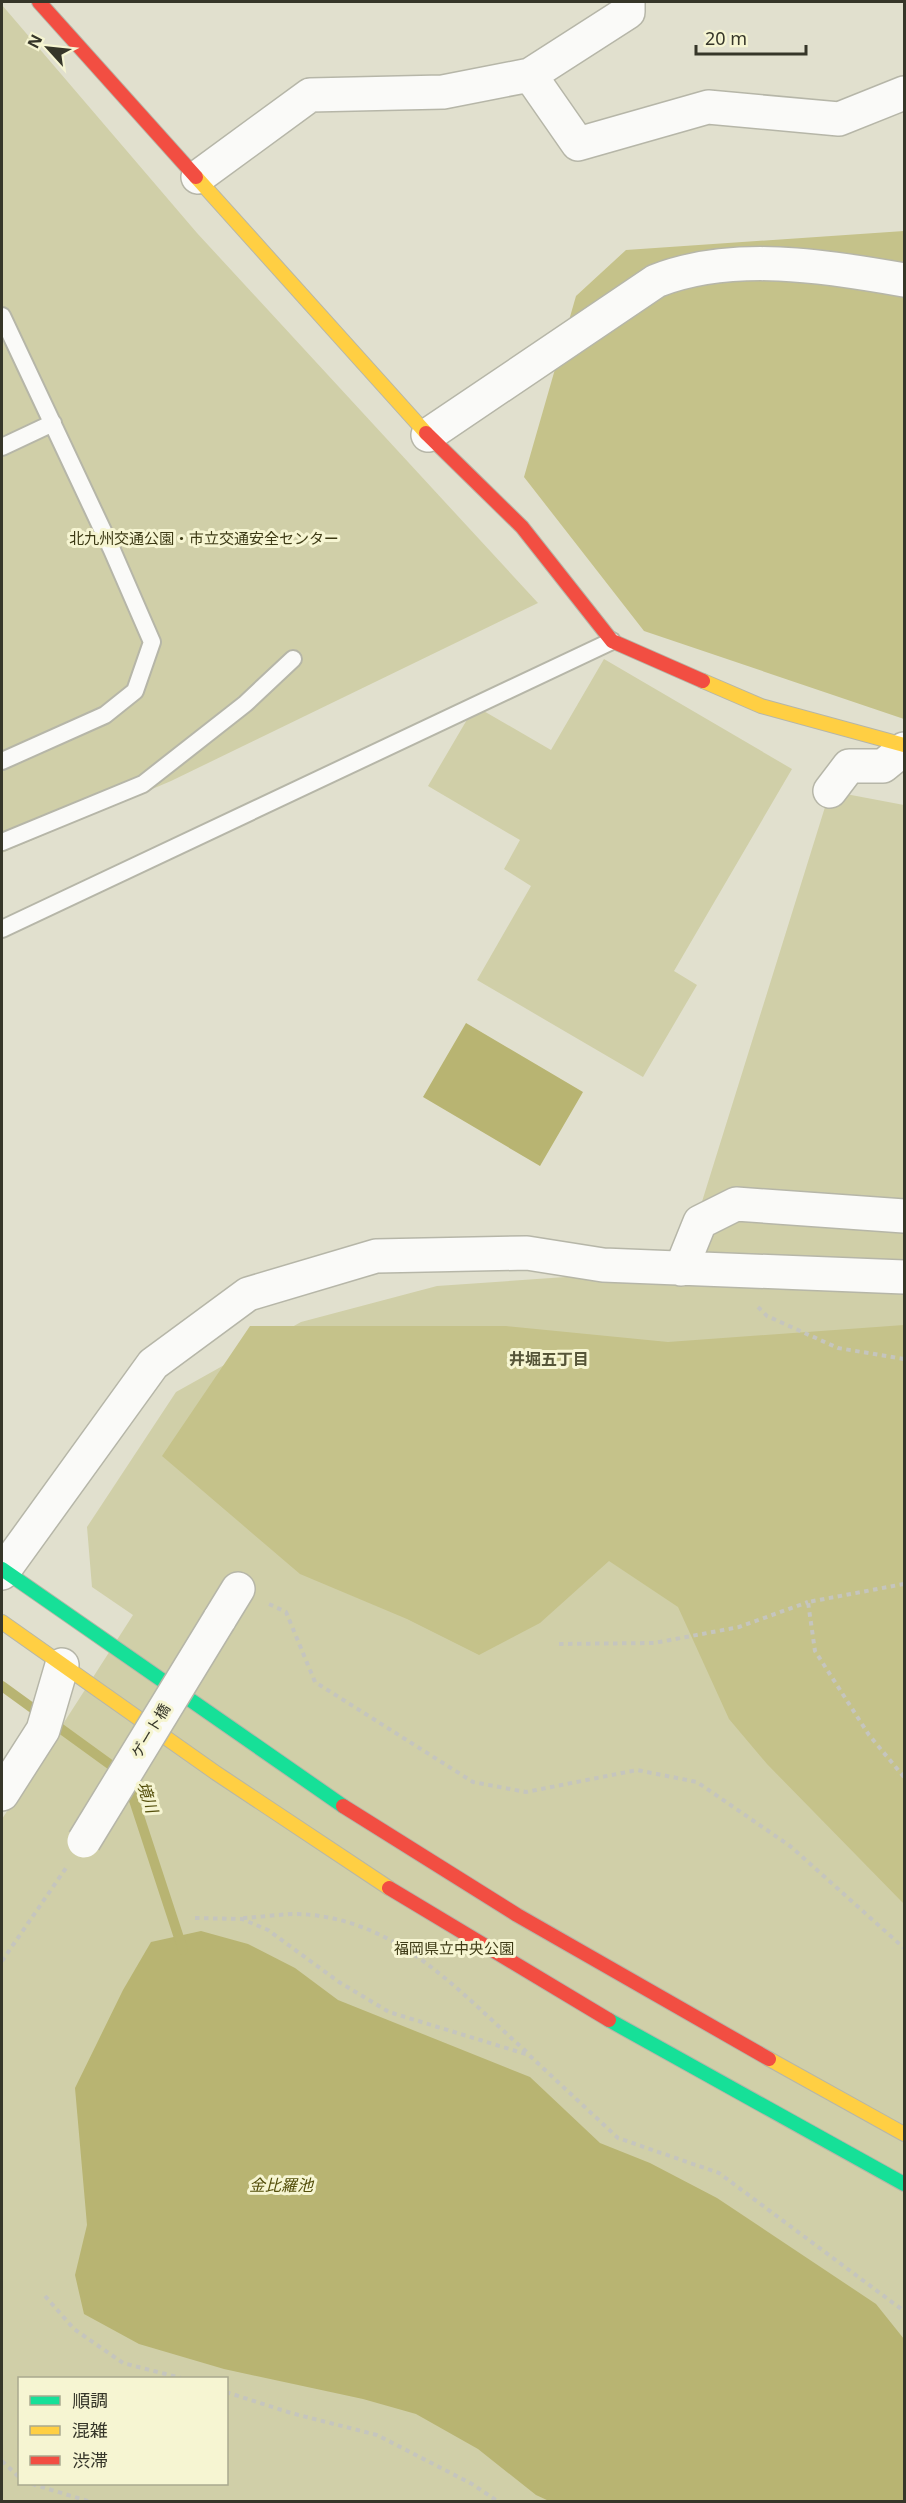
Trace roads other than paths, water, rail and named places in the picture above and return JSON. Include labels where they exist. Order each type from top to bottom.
[{"type":"street","points":[[39,2],[428,435],[522,527],[612,641],[761,706],[904,747]]},
{"type":"street","points":[[198,177],[310,95],[442,92],[530,75],[628,12],[628,2]]},
{"type":"street","points":[[530,75],[578,144],[708,107],[839,119],[904,93]]},
{"type":"street","points":[[428,435],[656,280],[681,271],[725,264],[842,269],[904,280]]},
{"type":"street","points":[[830,791],[849,766],[883,766],[904,747]]},
{"type":"street","points":[[681,1269],[700,1222],[736,1204],[904,1216]]},
{"type":"street","points":[[904,1277],[603,1265],[527,1253],[376,1256],[248,1294],[153,1364],[2,1570],[334,1799],[461,1882],[635,1984],[904,2134]]},
{"type":"street","name":"ゲート橋","points":[[84,1841],[238,1589]]},
{"type":"street","points":[[2,1622],[286,1821],[433,1917],[694,2068],[904,2184]]},
{"type":"street","points":[[2,1794],[43,1730],[62,1665]]},
{"type":"lane","points":[[2,316],[152,642],[135,691],[105,715],[2,761]]},
{"type":"lane","points":[[2,447],[53,423]]},
{"type":"lane","points":[[2,929],[612,641]]},
{"type":"lane","points":[[2,843],[143,784],[245,704],[293,659]]},
{"type":"water","points":[[466,1023],[583,1092],[540,1166],[423,1097]]},
{"type":"water","name":"金比羅池","points":[[201,1931],[248,1944],[295,1968],[338,2000],[530,2077],[600,2143],[650,2163],[717,2198],[876,2304],[904,2339],[904,2501],[549,2501],[536,2495],[478,2449],[416,2414],[363,2399],[224,2369],[139,2344],[84,2314],[75,2275],[87,2225],[75,2088],[123,1990],[151,1942]]},
{"type":"waterway","name":"境川","points":[[2,1686],[126,1776],[183,1950]]},
{"type":"district","name":"井堀五丁目","points":[[549,1359]]},
{"type":"park label","name":"北九州交通公園・市立交通安全センター","points":[[204,539]]},
{"type":"park label","name":"福岡県立中央公園","points":[[454,1949]]}]
